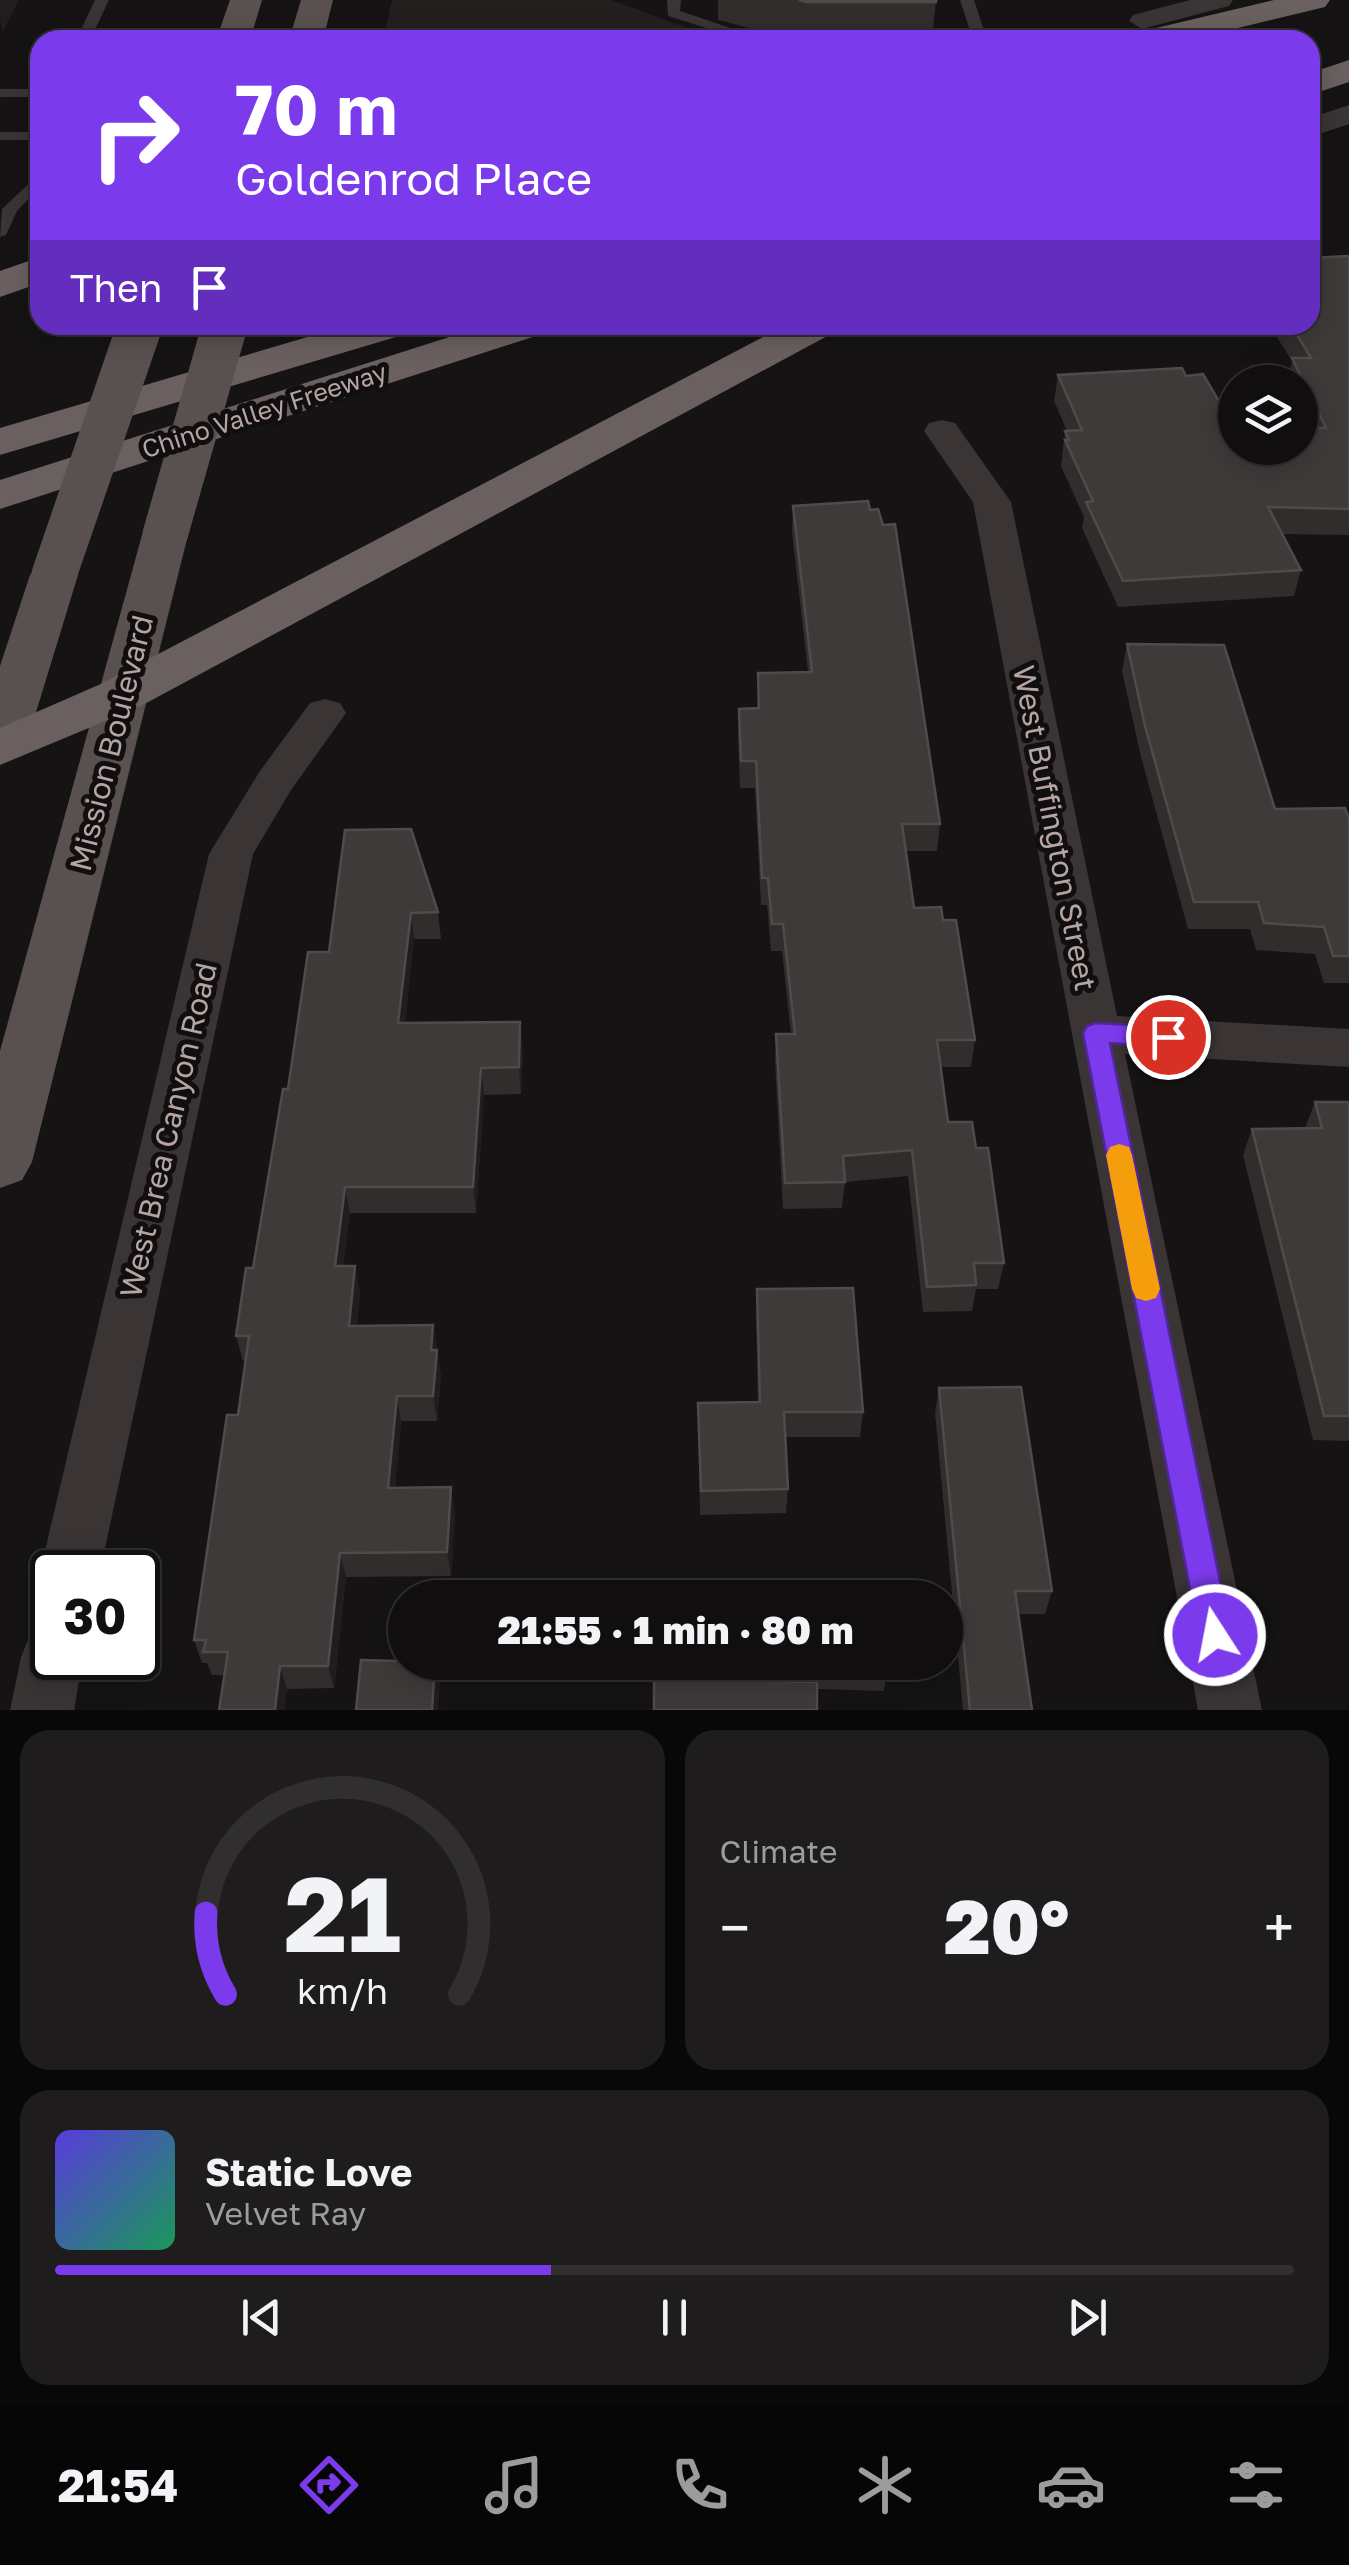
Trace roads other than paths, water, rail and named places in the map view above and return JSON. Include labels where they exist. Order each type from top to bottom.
[{"type":"highway","points":[[1145,30],[1314,0]]},
{"type":"highway","points":[[1299,30],[1349,14]]},
{"type":"highway","points":[[1320,63],[1349,54]]},
{"type":"highway","points":[[1320,82],[1349,70]]},
{"type":"highway","points":[[0,284],[30,272]]},
{"type":"highway","name":"Chino Valley Freeway","points":[[0,442],[358,335]]},
{"type":"highway","name":"Chino Valley Freeway","points":[[0,495],[497,335]]},
{"type":"highway","points":[[0,746],[121,694],[798,335]]},
{"type":"main road","points":[[236,30],[246,0]]},
{"type":"main road","points":[[309,30],[317,0]]},
{"type":"main road","points":[[0,746],[137,335]]},
{"type":"main road","name":"Mission Boulevard","points":[[0,1162],[62,938],[121,694],[221,335]]},
{"type":"street","points":[[1145,30],[1220,0]]},
{"type":"street","points":[[1320,124],[1349,114]]},
{"type":"street","points":[[1320,129],[1349,145]]},
{"type":"street","name":"West Buffington Street","points":[[942,431],[992,502],[1230,1710]]},
{"type":"street","name":"West Brea Canyon Road","points":[[75,1550],[231,854],[275,781],[325,713]]},
{"type":"street","points":[[1095,1033],[1349,1048]]},
{"type":"street","points":[[42,1710],[48,1680]]},
{"type":"lane","points":[[88,30],[102,0]]},
{"type":"lane","points":[[674,0],[673,13],[727,30]]},
{"type":"lane","points":[[967,0],[977,30]]},
{"type":"lane","points":[[0,93],[30,93]]},
{"type":"lane","points":[[0,136],[30,136]]},
{"type":"lane","points":[[0,232],[10,208],[30,188]]}]
